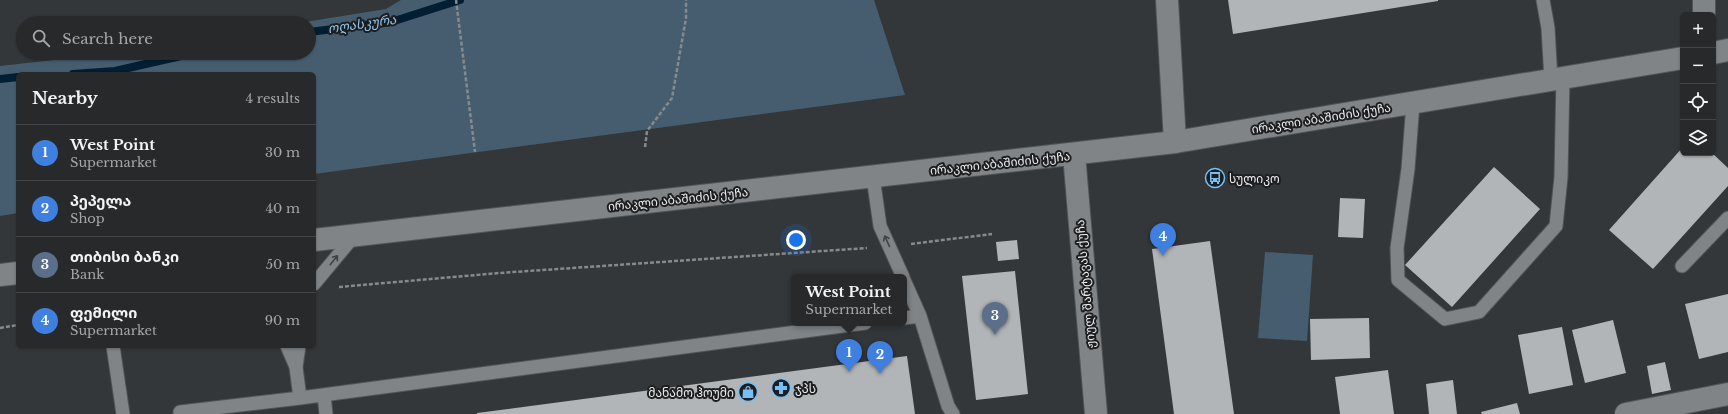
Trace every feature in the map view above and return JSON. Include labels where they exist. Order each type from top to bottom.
[{"type":"main road","points":[[1167,0],[1175,142]]},
{"type":"main road","points":[[1704,0],[1704,12]]},
{"type":"main road","points":[[1716,52],[1728,50]]},
{"type":"main road","name":"ირაკლი აბაშიძის ქუჩა","points":[[316,240],[1175,142],[1680,58]]},
{"type":"main road","name":"ჟიულ შარტავას ქუჩა","points":[[1074,154],[1096,414]]},
{"type":"main road","points":[[0,275],[16,273]]},
{"type":"main road","points":[[1626,414],[1728,394]]},
{"type":"lane","points":[[1413,103],[1408,169],[1397,248],[1398,280],[1445,319],[1479,312],[1556,226],[1562,177],[1557,79],[1543,0]]},
{"type":"lane","points":[[873,177],[880,226],[902,274]]},
{"type":"lane","points":[[1682,266],[1728,218]]},
{"type":"lane","points":[[316,282],[354,236]]},
{"type":"lane","points":[[907,287],[920,316],[948,406],[953,414]]},
{"type":"lane","points":[[907,318],[920,316]]},
{"type":"lane","points":[[180,414],[180,412],[253,409],[300,398],[842,326]]},
{"type":"lane","points":[[113,348],[123,414]]},
{"type":"lane","points":[[288,348],[296,367]]},
{"type":"lane","points":[[299,348],[296,367],[300,398]]},
{"type":"lane","points":[[324,395],[326,414]]},
{"type":"path","points":[[456,0],[475,152]]},
{"type":"path","points":[[645,147],[647,131],[672,98],[686,18],[686,0]]},
{"type":"path","points":[[336,287],[499,273],[889,246],[992,234]]},
{"type":"path","points":[[0,328],[16,325]]},
{"type":"shaded area","points":[[401,0],[874,0],[905,95],[316,174],[316,72],[16,72],[16,213],[0,216],[0,66],[54,60],[316,60],[316,20],[386,9]]},
{"type":"shaded area","points":[[1265,252],[1313,255],[1307,341],[1258,338]]},
{"type":"building","points":[[1228,0],[1438,0],[1438,1],[1233,34]]},
{"type":"building","points":[[1680,150],[1680,156],[1715,156],[1728,168],[1728,186],[1653,269],[1609,230]]},
{"type":"building","points":[[1494,167],[1540,209],[1452,307],[1405,265]]},
{"type":"building","points":[[1340,198],[1365,199],[1363,238],[1338,237]]},
{"type":"building","points":[[1017,240],[1019,259],[998,261],[996,242]]},
{"type":"building","points":[[1210,241],[1234,414],[1174,414],[1152,249]]},
{"type":"building","points":[[1015,271],[1028,394],[976,400],[962,276]]},
{"type":"building","points":[[1728,294],[1728,352],[1699,359],[1685,304]]},
{"type":"building","points":[[1369,318],[1370,358],[1311,360],[1310,319]]},
{"type":"building","points":[[1613,320],[1626,373],[1585,383],[1572,330]]},
{"type":"building","points":[[1562,327],[1573,385],[1529,394],[1518,335]]},
{"type":"building","points":[[907,356],[915,414],[477,414],[477,413]]},
{"type":"building","points":[[1665,362],[1671,390],[1652,394],[1647,366]]},
{"type":"building","points":[[1388,370],[1394,414],[1340,414],[1335,377]]},
{"type":"building","points":[[1453,380],[1457,414],[1429,414],[1426,384]]},
{"type":"building","points":[[1517,403],[1520,414],[1482,414],[1481,412]]},
{"type":"waterway","name":"ოღასკურა","points":[[316,31],[391,22],[460,0]]},
{"type":"waterway","name":"ოღასკურა","points":[[101,72],[115,71],[163,60]]},
{"type":"waterway","name":"ოღასკურა","points":[[0,79],[16,77]]},
{"type":"place","name":"სულიკო","points":[[1215,178]]},
{"type":"place","name":"ფემილი","points":[[1163,256]]},
{"type":"place","name":"თიბისი ბანკი","points":[[995,335]]},
{"type":"place","name":"West Point","points":[[849,372]]},
{"type":"place","name":"პეპელა","points":[[880,374]]},
{"type":"place","name":"ჯპს","points":[[781,388]]},
{"type":"place","name":"მანამო ჰოუმი","points":[[748,392]]}]
